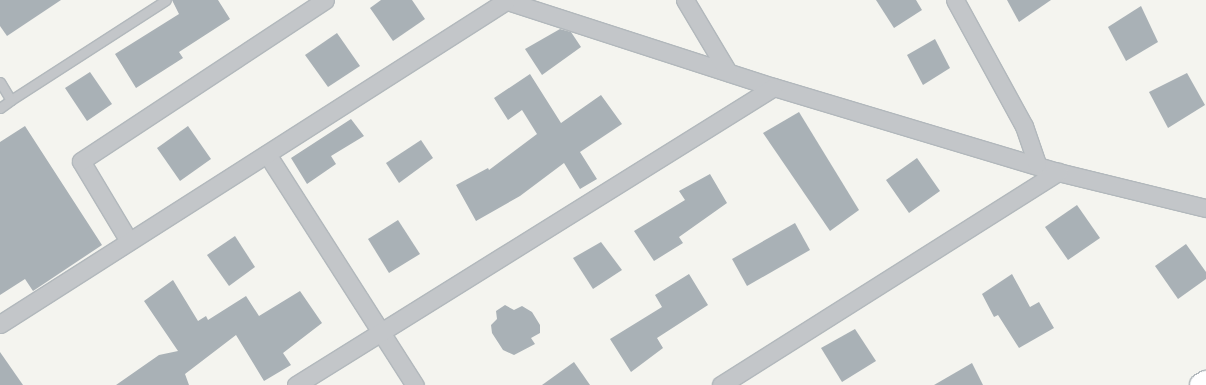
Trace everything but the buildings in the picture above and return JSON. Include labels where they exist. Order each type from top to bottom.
[{"type":"street","points":[[129,241],[81,161],[325,0]]},
{"type":"street","points":[[0,324],[505,0],[774,87],[1037,164],[1058,172],[1206,208]]},
{"type":"street","points":[[685,0],[728,72]]},
{"type":"street","points":[[955,0],[1024,126],[1037,164]]},
{"type":"street","points":[[296,385],[739,106],[774,87]]},
{"type":"street","points":[[267,154],[415,385]]},
{"type":"street","points":[[721,385],[1058,172]]},
{"type":"street","points":[[1201,385],[1206,382]]},
{"type":"lane","points":[[0,108],[166,0]]},
{"type":"lane","points":[[0,82],[12,100]]}]
